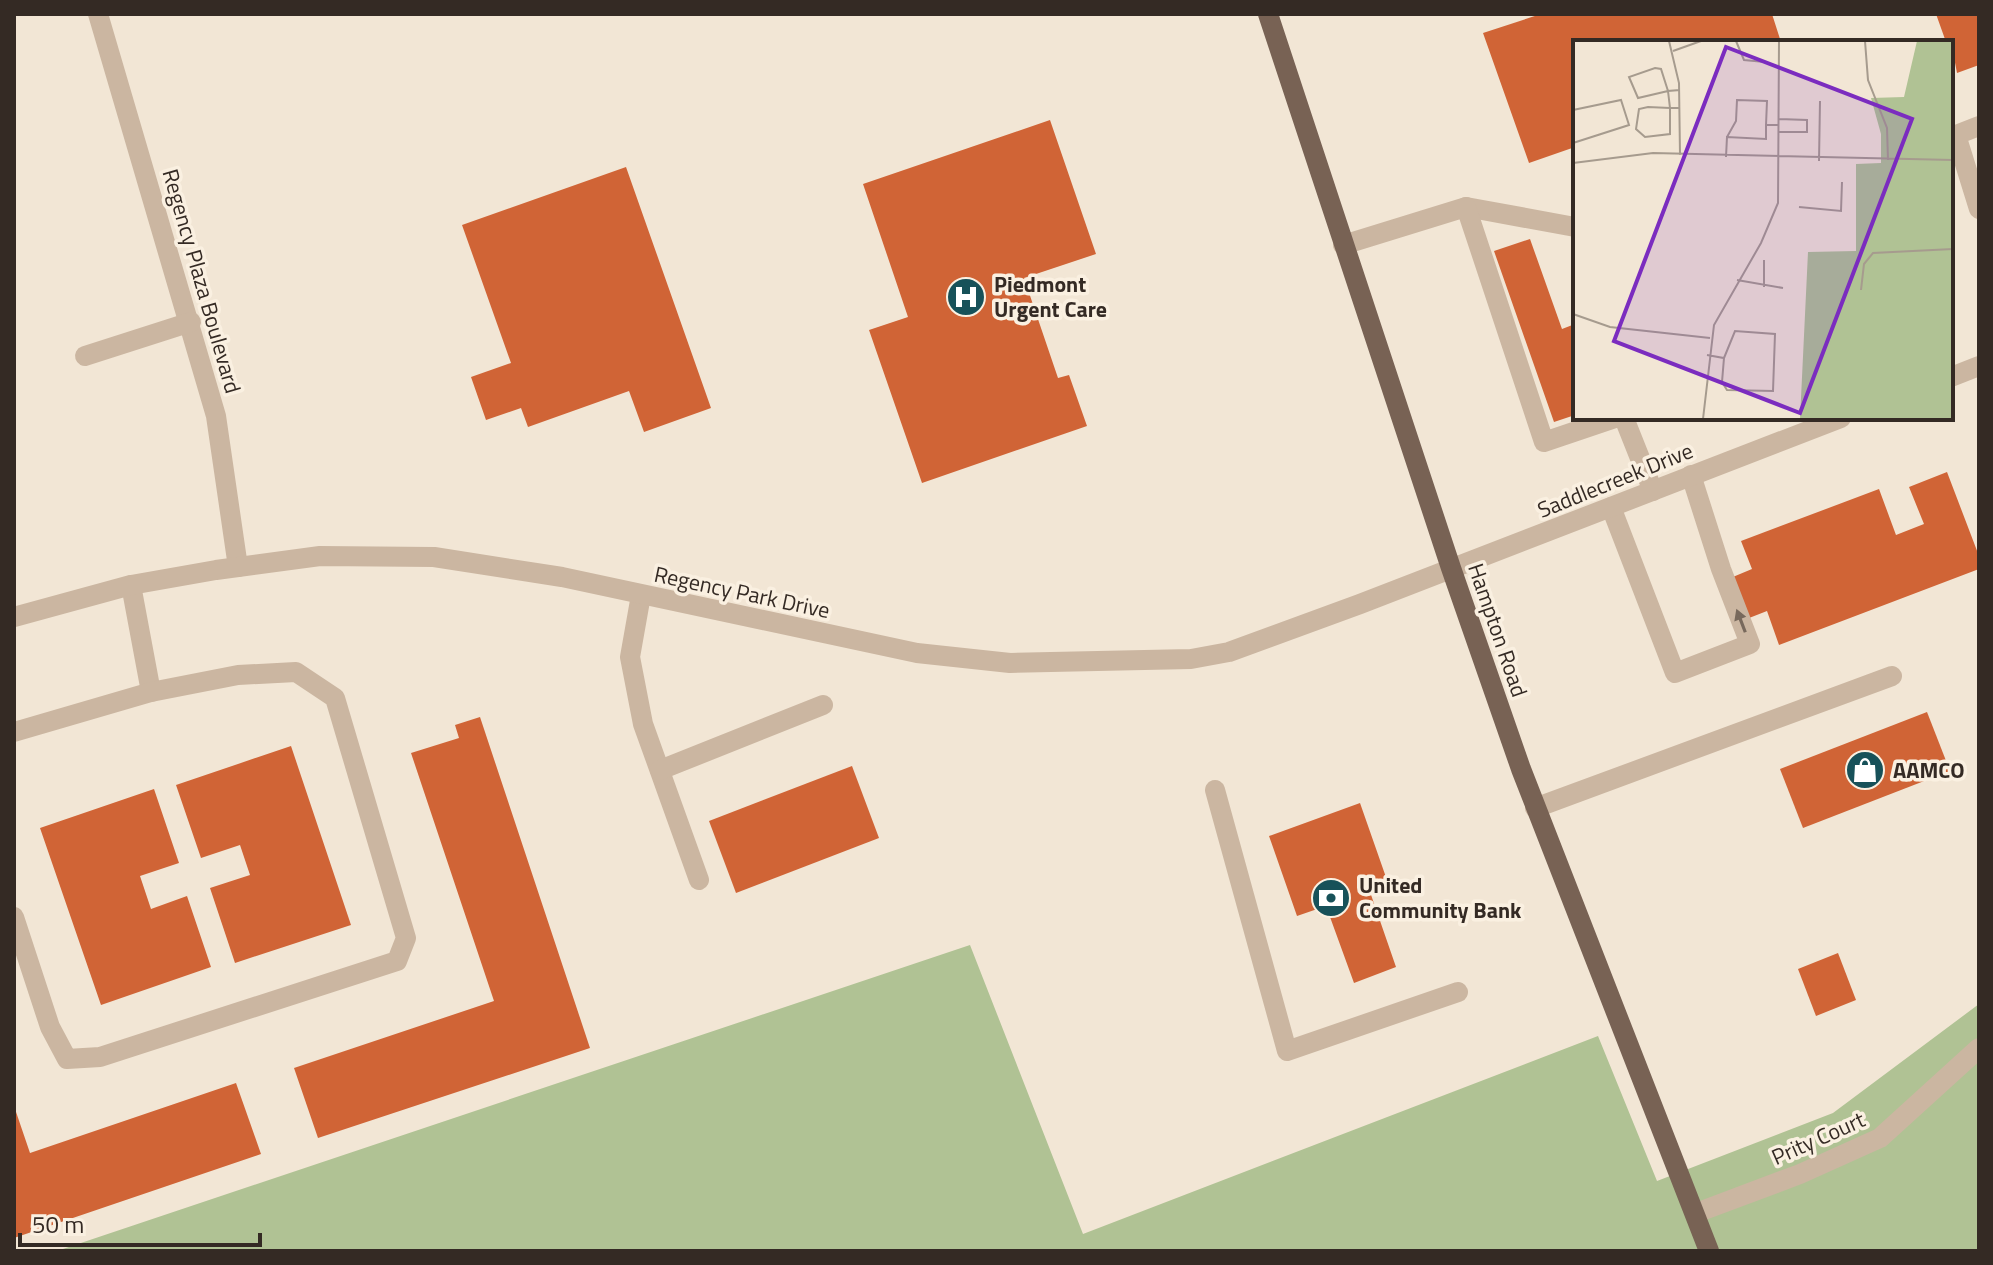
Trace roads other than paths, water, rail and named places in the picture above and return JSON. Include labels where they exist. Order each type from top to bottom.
[{"type":"main road","name":"Hampton Road","points":[[1268,14],[1451,568],[1535,808],[1709,1251]]},
{"type":"street","name":"Regency Plaza Boulevard","points":[[98,14],[191,322],[216,416],[238,567]]},
{"type":"street","points":[[1979,126],[1956,135],[1979,209]]},
{"type":"street","points":[[1343,245],[1466,207],[1573,227]]},
{"type":"street","points":[[1466,207],[1544,442],[1609,420]]},
{"type":"street","points":[[85,356],[191,322]]},
{"type":"street","points":[[1953,376],[1979,366]]},
{"type":"street","points":[[1625,420],[1653,491]]},
{"type":"street","name":"Saddlecreek Drive","points":[[1451,568],[1836,420]]},
{"type":"street","points":[[1611,507],[1675,673],[1750,644],[1721,569],[1691,475]]},
{"type":"street","name":"Regency Park Drive","points":[[14,617],[131,585],[238,567],[320,556],[434,557],[562,577],[917,653],[1010,663],[1091,664],[1191,659],[1229,652],[1451,568]]},
{"type":"street","points":[[131,585],[151,692]]},
{"type":"street","points":[[641,595],[630,657],[643,724],[699,880]]},
{"type":"street","points":[[14,732],[151,692],[238,675],[296,672],[335,698],[406,938],[397,961],[100,1057],[67,1059],[50,1027],[14,917]]},
{"type":"street","points":[[1535,808],[1892,676]]},
{"type":"street","points":[[660,770],[823,705]]},
{"type":"street","points":[[1215,790],[1287,1051],[1458,992]]},
{"type":"street","name":"Prity Court","points":[[1696,1213],[1800,1174],[1880,1138],[1979,1048]]},
{"type":"place","name":"Piedmont Urgent Care","points":[[966,297]]},
{"type":"place","name":"AAMCO","points":[[1865,770]]},
{"type":"place","name":"United Community Bank","points":[[1331,898]]}]
